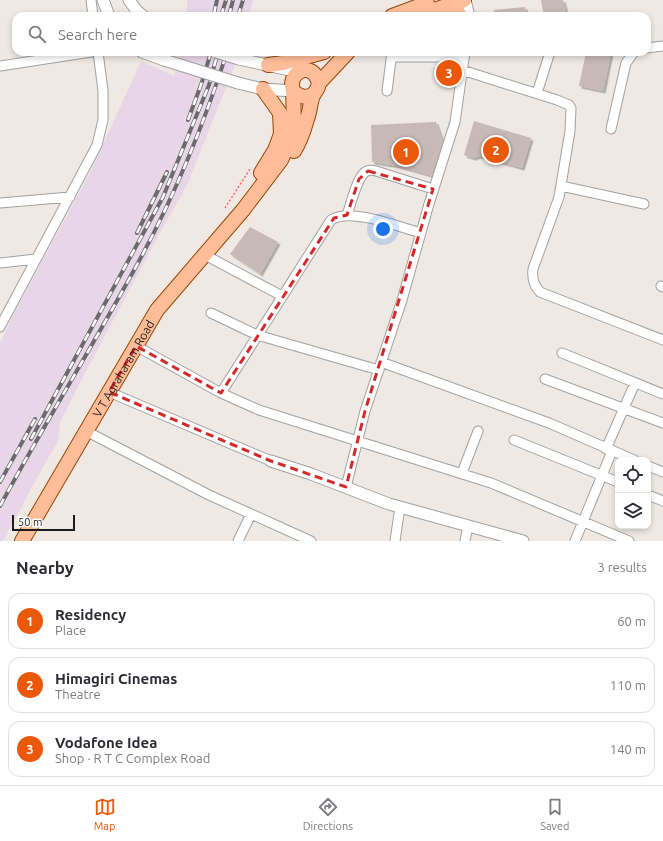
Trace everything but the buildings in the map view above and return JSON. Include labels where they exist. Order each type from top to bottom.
[{"type":"main road","points":[[403,12],[436,0]]},
{"type":"main road","points":[[428,12],[460,1],[461,12]]},
{"type":"main road","points":[[268,65],[283,63],[310,56]]},
{"type":"main road","points":[[243,210],[281,160],[292,136],[297,79],[321,56]]},
{"type":"main road","points":[[297,79],[302,96],[310,96],[344,56]]},
{"type":"main road","points":[[243,210],[277,179],[298,145],[316,88],[316,76],[313,73],[297,79]]},
{"type":"main road","points":[[243,210],[263,169],[275,150],[281,134],[280,113],[263,88]]},
{"type":"main road","name":"V T Agraharam Road","points":[[22,541],[157,310],[243,210]]},
{"type":"street","points":[[91,0],[92,12]]},
{"type":"street","points":[[103,0],[108,12]]},
{"type":"street","points":[[129,0],[138,12]]},
{"type":"street","points":[[460,1],[467,12]]},
{"type":"street","points":[[651,48],[663,46]]},
{"type":"street","points":[[0,66],[65,56]]},
{"type":"street","points":[[0,327],[4,313],[36,259],[97,145],[103,120],[103,91],[99,56]]},
{"type":"street","points":[[147,56],[238,83],[263,88],[297,79]]},
{"type":"street","points":[[229,56],[268,65],[297,79]]},
{"type":"street","points":[[388,91],[392,56]]},
{"type":"street","points":[[346,487],[365,411],[402,300],[433,189],[454,122],[464,56]]},
{"type":"street","points":[[537,93],[549,56]]},
{"type":"street","points":[[611,129],[626,63],[631,56]]},
{"type":"street","points":[[462,70],[564,102],[571,108],[570,131],[559,197],[533,269],[533,282],[535,288],[540,292],[663,340]]},
{"type":"street","points":[[347,215],[360,179],[364,173],[368,171],[376,171],[433,189]]},
{"type":"street","points":[[561,186],[644,204]]},
{"type":"street","points":[[0,204],[70,197]]},
{"type":"street","points":[[221,393],[327,224],[334,218],[347,215],[357,215],[421,233]]},
{"type":"street","points":[[205,255],[282,296]]},
{"type":"street","points":[[0,263],[36,259]]},
{"type":"street","points":[[211,313],[257,335],[380,366],[549,423],[626,457]]},
{"type":"street","points":[[136,346],[221,393],[259,410],[491,483],[629,541]]},
{"type":"street","points":[[562,353],[663,394]]},
{"type":"street","points":[[545,379],[663,423]]},
{"type":"street","points":[[575,541],[602,475],[609,450],[635,383]]},
{"type":"street","points":[[108,392],[271,461],[346,487],[388,504],[509,539],[524,541]]},
{"type":"street","points":[[86,431],[209,495],[312,541]]},
{"type":"street","points":[[462,474],[478,431]]},
{"type":"street","points":[[514,440],[615,481]]},
{"type":"street","points":[[651,467],[663,472]]},
{"type":"street","points":[[651,496],[663,501]]},
{"type":"street","points":[[395,541],[400,507]]},
{"type":"street","points":[[238,541],[251,514]]},
{"type":"street","points":[[465,541],[468,526]]},
{"type":"path","points":[[225,208],[251,168]]},
{"type":"highlighted area","points":[[368,171],[433,189],[365,411],[346,487],[271,461],[109,392],[136,346],[221,393],[334,218],[347,215],[359,179]]},
{"type":"shaded area","points":[[187,0],[253,0],[250,12],[187,12]]},
{"type":"shaded area","points":[[180,56],[238,56],[187,185],[84,375],[60,423],[58,441],[3,541],[0,541],[0,343],[17,308],[91,171],[141,61],[174,76]]},
{"type":"railway","points":[[214,12],[217,0]]},
{"type":"railway","points":[[222,12],[226,0]]},
{"type":"railway","points":[[230,12],[233,0]]},
{"type":"railway","points":[[239,12],[243,0]]},
{"type":"railway","points":[[188,120],[210,56]]},
{"type":"railway","points":[[31,439],[163,197],[209,85],[217,56]]},
{"type":"railway","points":[[0,506],[122,292],[165,211],[199,132],[226,56]]},
{"type":"railway","points":[[137,233],[167,172]]},
{"type":"railway","points":[[0,482],[35,419]]},
{"type":"place","name":"Vodafone Idea","points":[[449,73]]},
{"type":"place","name":"Himagiri Cinemas","points":[[496,150]]},
{"type":"place","name":"Residency","points":[[406,152]]}]
